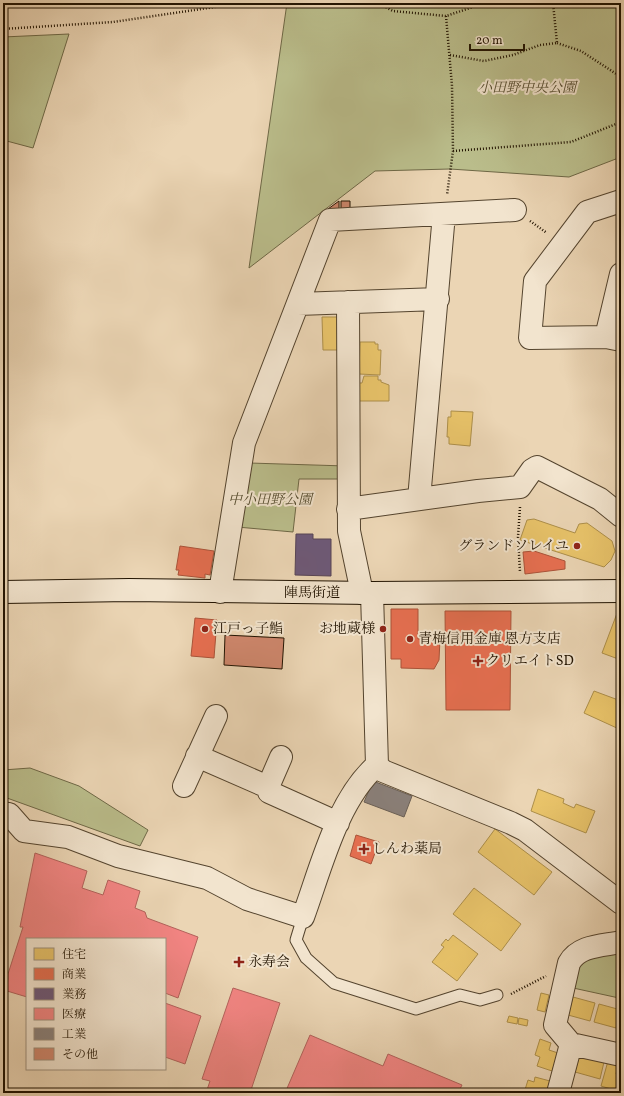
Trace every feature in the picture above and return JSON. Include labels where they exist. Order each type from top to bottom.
[{"type":"street","points":[[621,201],[587,212],[561,244],[535,281],[530,338],[614,339],[621,274]]},
{"type":"street","points":[[220,592],[244,443],[330,220],[515,210]]},
{"type":"street","points":[[419,499],[438,298],[444,214]]},
{"type":"street","points":[[298,304],[438,298]]},
{"type":"street","points":[[348,302],[349,531],[367,593],[377,765],[382,771],[511,822],[525,830],[621,903]]},
{"type":"street","points":[[348,509],[478,491],[520,487],[532,470],[537,467],[600,499],[621,516]]},
{"type":"street","name":"陣馬街道","points":[[3,592],[129,590],[367,593],[621,591]]},
{"type":"street","points":[[184,786],[216,716]]},
{"type":"street","points":[[197,756],[268,787]]},
{"type":"street","points":[[281,757],[268,787],[269,792],[338,823]]},
{"type":"street","points":[[3,813],[9,814],[24,830],[68,837],[118,856],[206,878],[247,899],[302,917],[347,802],[377,765]]},
{"type":"street","points":[[621,942],[580,950],[573,955],[569,963],[555,1025],[571,1044],[621,1055]]},
{"type":"street","points":[[558,1093],[571,1044]]},
{"type":"lane","points":[[302,917],[296,940],[306,958],[334,983],[416,1009],[460,995],[480,1000],[497,995]]},
{"type":"path","points":[[3,29],[113,22],[242,3]]},
{"type":"path","points":[[378,3],[393,11],[446,16],[485,3]]},
{"type":"path","points":[[553,3],[557,44]]},
{"type":"path","points":[[444,214],[452,151],[452,86],[446,16]]},
{"type":"path","points":[[450,55],[484,61],[514,55],[540,45],[557,44],[580,51],[621,76]]},
{"type":"path","points":[[452,151],[571,142],[621,122]]},
{"type":"path","points":[[515,210],[561,244]]},
{"type":"path","points":[[520,487],[518,537],[520,574]]},
{"type":"path","points":[[497,995],[504,998],[551,973]]},
{"type":"green space","name":"小田野中央公園","points":[[287,3],[621,3],[621,157],[569,177],[450,169],[375,171],[249,268]]},
{"type":"green space","points":[[69,34],[33,148],[3,140],[3,37]]},
{"type":"green space","name":"中小田野公園","points":[[249,463],[346,466],[344,479],[299,479],[293,532],[237,527]]},
{"type":"green space","points":[[30,768],[79,786],[148,830],[140,846],[7,798],[3,799],[3,770]]},
{"type":"green space","points":[[621,942],[621,994],[619,998],[564,986],[569,963]]},
{"type":"building: 住宅","points":[[322,317],[339,317],[340,350],[323,350]]},
{"type":"building: 住宅","points":[[360,342],[375,342],[375,344],[378,344],[378,350],[381,350],[380,375],[359,374]]},
{"type":"building: 住宅","points":[[364,376],[378,376],[378,380],[381,380],[381,382],[389,385],[389,401],[358,401],[358,383],[362,383]]},
{"type":"building: 住宅","points":[[451,411],[473,412],[470,446],[449,444],[449,437],[447,437],[448,417],[451,417]]},
{"type":"building: 住宅","name":"グランドソレイユ","points":[[534,519],[575,533],[579,524],[587,523],[612,541],[615,551],[611,560],[604,567],[520,540],[527,520]]},
{"type":"building: 住宅","points":[[619,608],[621,608],[621,660],[602,653]]},
{"type":"building: 住宅","points":[[594,691],[621,701],[621,736],[618,734],[619,729],[584,713]]},
{"type":"building: 住宅","points":[[538,789],[564,799],[563,803],[574,808],[576,804],[595,811],[586,833],[531,811]]},
{"type":"building: 住宅","points":[[495,829],[552,872],[534,895],[478,852]]},
{"type":"building: 住宅","points":[[474,888],[521,924],[501,951],[453,914]]},
{"type":"building: 住宅","points":[[453,935],[478,954],[457,981],[432,962],[444,947],[441,945],[446,939],[448,941]]},
{"type":"building: 住宅","points":[[541,993],[549,995],[545,1012],[537,1010]]},
{"type":"building: 住宅","points":[[573,997],[595,1003],[590,1021],[568,1015]]},
{"type":"building: 住宅","points":[[599,1004],[621,1010],[616,1028],[594,1022]]},
{"type":"building: 住宅","points":[[509,1016],[518,1018],[517,1024],[507,1022]]},
{"type":"building: 住宅","points":[[519,1018],[528,1020],[527,1026],[518,1024]]},
{"type":"building: 住宅","points":[[540,1039],[551,1043],[549,1050],[558,1053],[552,1071],[537,1066],[540,1057],[535,1055]]},
{"type":"building: 住宅","points":[[584,1053],[604,1062],[600,1079],[575,1072],[579,1057],[583,1058]]},
{"type":"building: 住宅","points":[[608,1061],[618,1065],[616,1074],[621,1076],[621,1092],[601,1086]]},
{"type":"building: 住宅","points":[[535,1077],[550,1081],[546,1093],[524,1093],[528,1080],[534,1082]]},
{"type":"building: 商業","points":[[180,546],[214,551],[210,575],[205,574],[205,578],[178,575],[179,570],[176,570]]},
{"type":"building: 商業","points":[[534,551],[565,561],[565,569],[525,574],[523,552]]},
{"type":"building: 商業","name":"青梅信用金庫 恩方支店","points":[[391,609],[418,609],[418,639],[440,639],[439,660],[434,669],[401,668],[401,659],[391,659]]},
{"type":"building: 商業","name":"クリエイトSD","points":[[445,611],[511,611],[510,710],[446,710]]},
{"type":"building: 商業","points":[[195,618],[217,620],[214,658],[191,656]]},
{"type":"building: 商業","name":"しんわ薬局","points":[[356,835],[379,842],[371,864],[350,856]]},
{"type":"building: 業務","points":[[296,534],[313,534],[313,539],[331,539],[331,576],[295,575]]},
{"type":"building: 医療","points":[[35,853],[87,871],[82,888],[103,895],[108,880],[140,891],[135,908],[145,912],[147,918],[198,937],[178,998],[166,993],[166,938],[26,938],[26,997],[7,991],[8,974],[23,927],[20,927]]},
{"type":"building: 医療","points":[[233,988],[280,1003],[250,1093],[233,1093],[234,1090],[228,1089],[227,1093],[206,1093],[210,1081],[202,1079]]},
{"type":"building: 医療","points":[[166,1003],[201,1016],[185,1064],[166,1057]]},
{"type":"building: 医療","points":[[310,1035],[383,1066],[388,1054],[462,1085],[458,1093],[285,1093]]},
{"type":"building: 工業","points":[[373,781],[412,796],[404,817],[364,802]]},
{"type":"building: その他","points":[[339,201],[339,209],[328,209]]},
{"type":"building: その他","points":[[341,201],[350,201],[350,209],[341,209]]},
{"type":"building: その他","points":[[225,635],[284,638],[282,669],[224,665]]},
{"type":"place","name":"グランドソレイユ","points":[[577,546]]},
{"type":"place","name":"江戸っ子鮨","points":[[205,629]]},
{"type":"place","name":"お地蔵様","points":[[383,629]]},
{"type":"place","name":"青梅信用金庫 恩方支店","points":[[410,639]]},
{"type":"place","name":"クリエイトSD","points":[[478,661]]},
{"type":"place","name":"しんわ薬局","points":[[364,849]]},
{"type":"place","name":"永寿会","points":[[239,962]]}]
